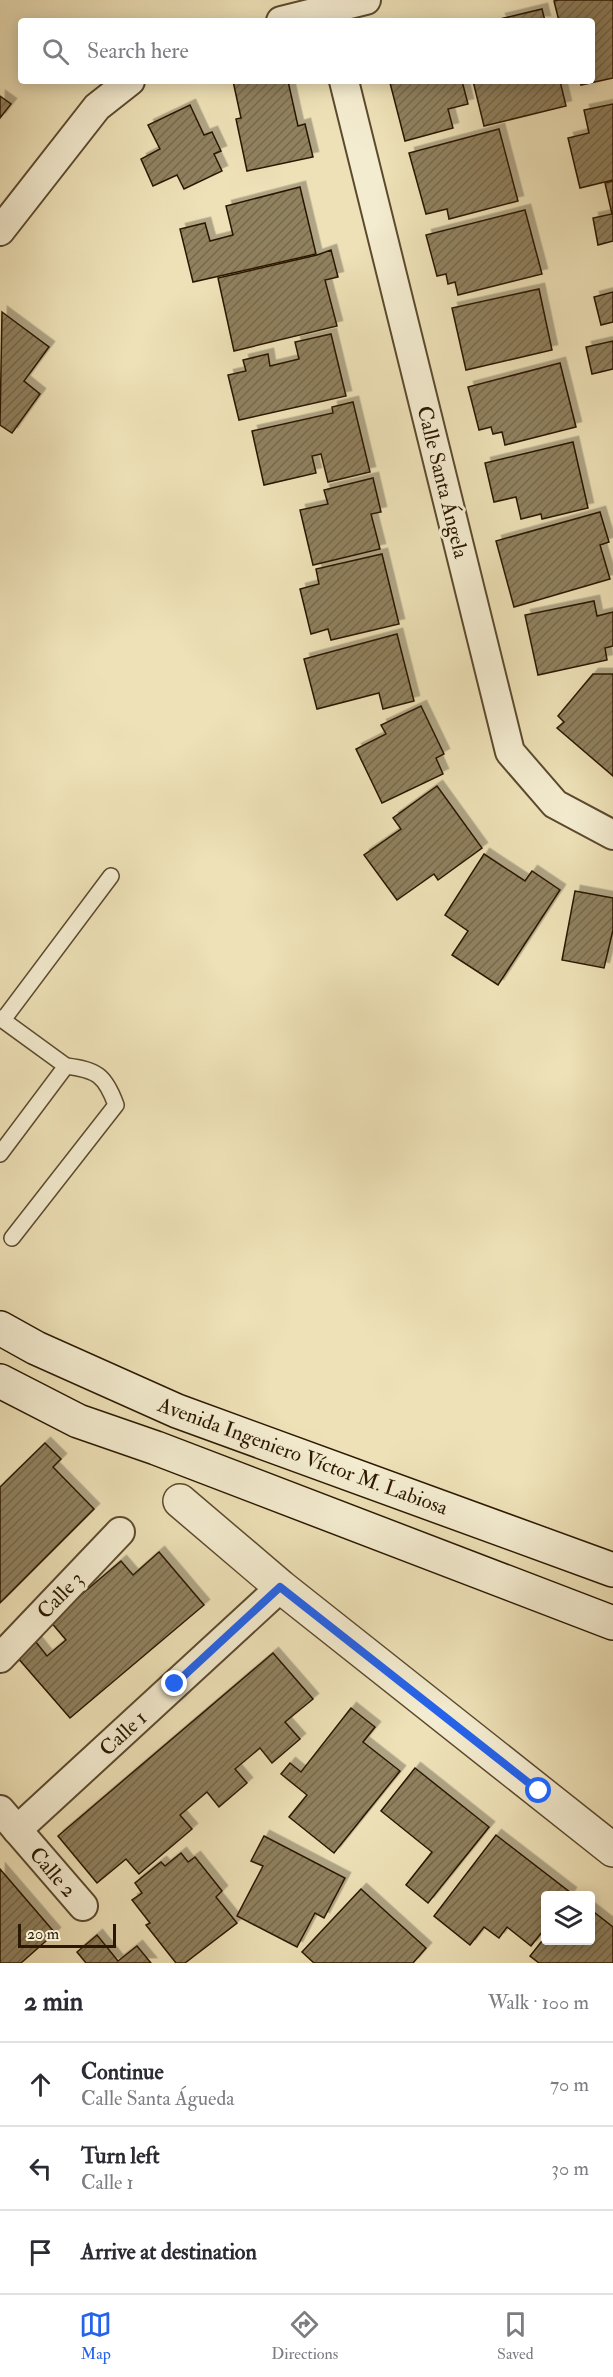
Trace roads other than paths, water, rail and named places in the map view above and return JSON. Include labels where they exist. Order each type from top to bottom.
[{"type":"main road","name":"Avenida Ingeniero Víctor M. Labiosa","points":[[0,1328],[36,1348],[177,1411],[613,1570]]},
{"type":"main road","name":"Avenida Ingeniero Víctor M. Labiosa","points":[[0,1381],[78,1421],[613,1623]]},
{"type":"main road","points":[[180,1501],[280,1587],[613,1850]]},
{"type":"street","points":[[304,18],[327,15],[366,0]]},
{"type":"street","points":[[0,231],[97,107],[126,84]]},
{"type":"street","name":"Calle Santa Ángela","points":[[345,84],[510,752],[555,804],[613,835]]},
{"type":"street","name":"Calle 3","points":[[0,1658],[120,1532]]},
{"type":"street","name":"Calle 1","points":[[9,1820],[280,1587]]},
{"type":"street","name":"Calle 2","points":[[9,1820],[83,1906]]},
{"type":"lane","points":[[12,1238],[116,1105],[108,1083],[86,1069],[66,1066],[1,1019],[111,876]]},
{"type":"lane","points":[[0,1154],[66,1066]]}]
